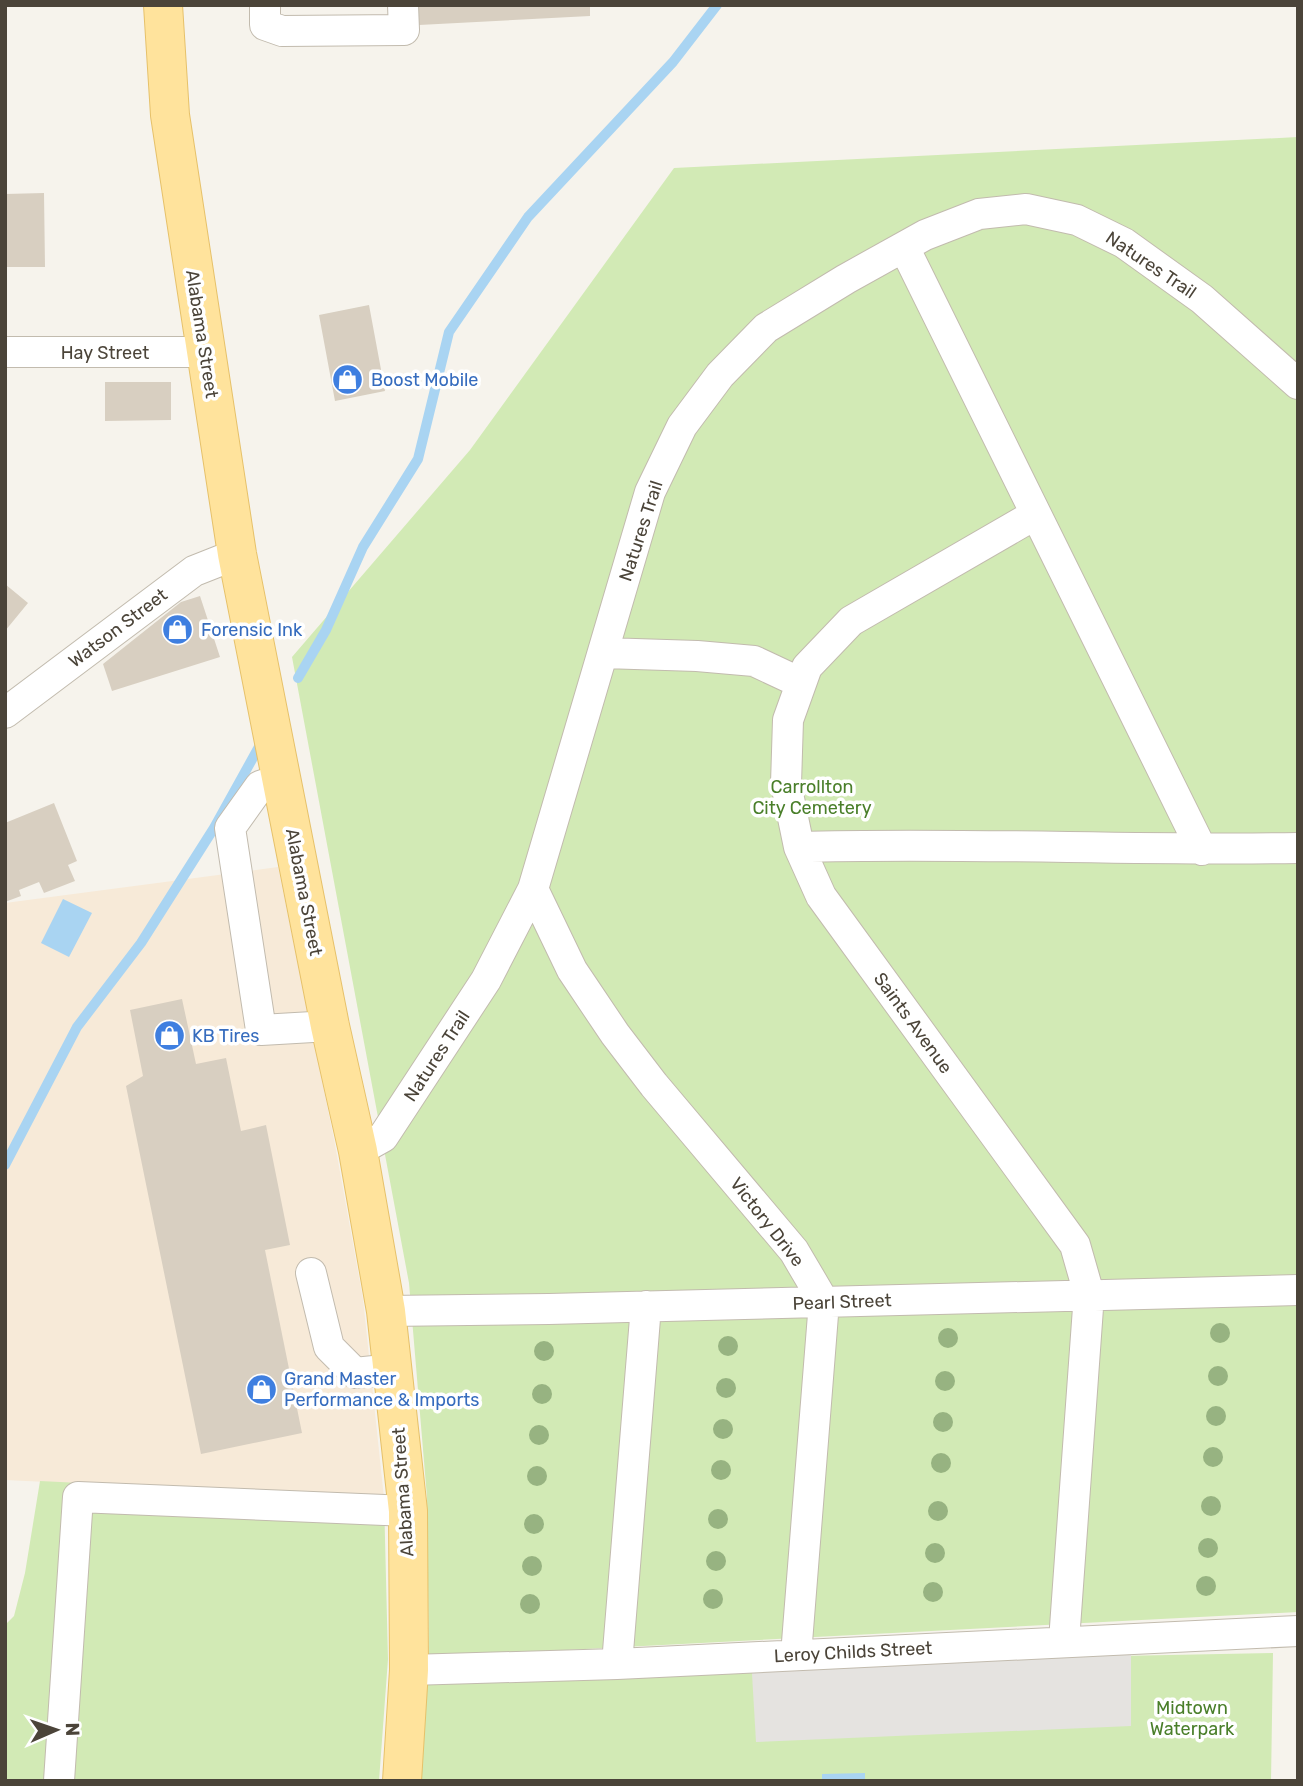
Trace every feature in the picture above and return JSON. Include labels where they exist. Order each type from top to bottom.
[{"type":"main road","name":"Alabama Street","points":[[163,5],[170,115],[204,352],[237,554],[330,1026],[358,1151],[386,1311],[408,1511],[409,1670],[402,1781]]},
{"type":"street","points":[[265,5],[265,25],[282,31],[404,30],[403,5]]},
{"type":"street","name":"Natures Trail","points":[[358,1151],[383,1137],[486,980],[533,889],[650,492],[682,426],[720,375],[766,328],[925,235],[979,214],[1026,209],[1077,220],[1124,243],[1202,299],[1298,384]]},
{"type":"street","points":[[904,247],[1202,850]]},
{"type":"street","name":"Hay Street","points":[[5,352],[204,352]]},
{"type":"street","name":"Saints Avenue","points":[[1035,514],[851,621],[807,667],[788,720],[786,783],[799,847],[821,896],[1075,1245],[1089,1294],[1063,1640]]},
{"type":"street","name":"Watson Street","points":[[5,713],[194,571],[237,554]]},
{"type":"street","points":[[604,653],[754,661],[801,683]]},
{"type":"street","points":[[281,779],[260,786],[230,828],[261,1030],[330,1026]]},
{"type":"street","points":[[799,847],[857,845],[1202,850],[1298,848]]},
{"type":"street","name":"Victory Drive","points":[[533,889],[572,970],[615,1034],[654,1085],[794,1251],[824,1302]]},
{"type":"street","points":[[311,1273],[328,1347],[355,1373],[393,1369]]},
{"type":"street","name":"Pearl Street","points":[[386,1311],[1298,1290]]},
{"type":"street","points":[[796,1655],[824,1302]]},
{"type":"street","points":[[617,1664],[646,1306]]},
{"type":"street","points":[[59,1781],[78,1497],[408,1511]]},
{"type":"street","name":"Leroy Childs Street","points":[[409,1670],[617,1664],[1063,1640],[1298,1631]]},
{"type":"shaded area","points":[[278,867],[334,1139],[363,1299],[384,1498],[5,1480],[5,903]]},
{"type":"shaded area","points":[[1131,1639],[1131,1726],[756,1742],[751,1657]]},
{"type":"green space","name":"Carrollton City Cemetery","points":[[1298,137],[1298,1612],[429,1657],[427,1497],[409,1283],[292,657],[470,450],[674,168]]},
{"type":"green space","points":[[40,1481],[384,1498],[388,1659],[379,1781],[5,1781],[5,1625],[14,1616],[25,1573]]},
{"type":"green space","name":"Midtown Waterpark","points":[[1273,1653],[1271,1781],[402,1781],[409,1670]]},
{"type":"water","points":[[63,899],[92,913],[69,957],[41,943]]},
{"type":"water","points":[[865,1773],[865,1781],[822,1781],[822,1774]]},
{"type":"building","points":[[418,5],[590,5],[590,16],[419,25]]},
{"type":"building","points":[[44,193],[45,267],[5,267],[5,194]]},
{"type":"building","points":[[369,305],[385,391],[335,401],[319,315]]},
{"type":"building","points":[[105,382],[171,382],[171,420],[105,421]]},
{"type":"building","points":[[5,584],[28,603],[5,631]]},
{"type":"building","name":"Forensic Ink","points":[[200,596],[220,657],[112,691],[103,664],[181,602]]},
{"type":"building","points":[[54,803],[77,861],[68,865],[75,881],[44,893],[39,882],[19,890],[21,896],[5,902],[5,823]]},
{"type":"building","points":[[182,999],[196,1064],[226,1058],[241,1131],[266,1125],[290,1245],[265,1250],[302,1433],[201,1454],[126,1086],[143,1076],[130,1010]]},
{"type":"waterway","points":[[298,678],[326,630],[363,547],[418,459],[449,332],[528,217],[673,62],[717,5]]},
{"type":"waterway","points":[[5,1165],[77,1027],[141,943],[214,828],[260,745]]},
{"type":"place","name":"Boost Mobile","points":[[348,380]]},
{"type":"place","name":"Forensic Ink","points":[[178,630]]},
{"type":"place","name":"KB Tires","points":[[169,1036]]},
{"type":"place","name":"Grand Master Performance & Imports","points":[[261,1389]]}]
